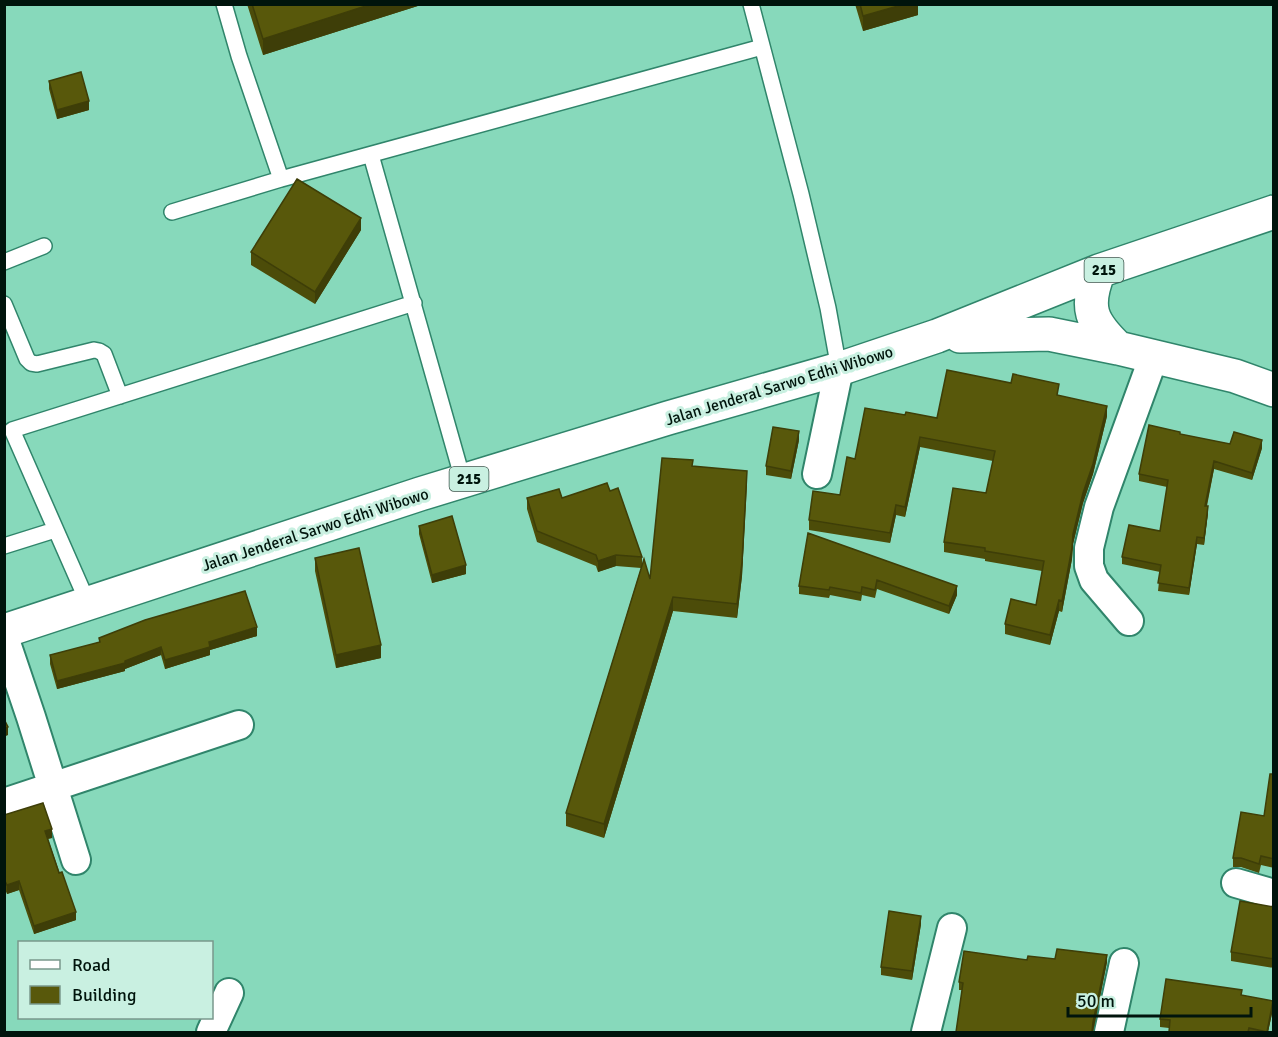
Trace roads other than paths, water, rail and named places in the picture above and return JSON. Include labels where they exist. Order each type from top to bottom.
[{"type":"main road","name":"Jalan Jenderal Sarwo Edhi Wibowo","points":[[4,631],[463,480],[839,369],[937,336],[1099,272],[1274,212]]},
{"type":"main road","name":"215","points":[[1099,272],[1092,295],[1091,310],[1106,335],[1118,348]]},
{"type":"main road","name":"Jalan Jenderal Sarwo Edhi Wibowo","points":[[937,336],[1049,334],[1155,356],[1235,376],[1274,390]]},
{"type":"street","points":[[1129,621],[1094,580],[1089,566],[1089,548],[1099,507],[1155,356]]},
{"type":"street","points":[[818,474],[839,369]]},
{"type":"street","points":[[4,637],[76,860]]},
{"type":"street","points":[[4,803],[239,725]]},
{"type":"street","points":[[1236,884],[1274,894]]},
{"type":"street","points":[[926,1032],[952,928]]},
{"type":"street","points":[[1109,1032],[1124,963]]},
{"type":"street","points":[[211,1032],[229,993]]},
{"type":"lane","points":[[224,4],[239,56],[281,179]]},
{"type":"lane","points":[[751,4],[801,194],[828,308],[839,369]]},
{"type":"lane","points":[[172,212],[281,179],[762,47]]},
{"type":"lane","points":[[371,155],[463,480]]},
{"type":"lane","points":[[4,262],[44,246]]},
{"type":"lane","points":[[88,603],[8,427],[120,396],[414,303]]},
{"type":"lane","points":[[4,304],[31,363],[37,364],[99,351],[104,354],[120,396]]},
{"type":"lane","points":[[4,546],[55,530]]}]
